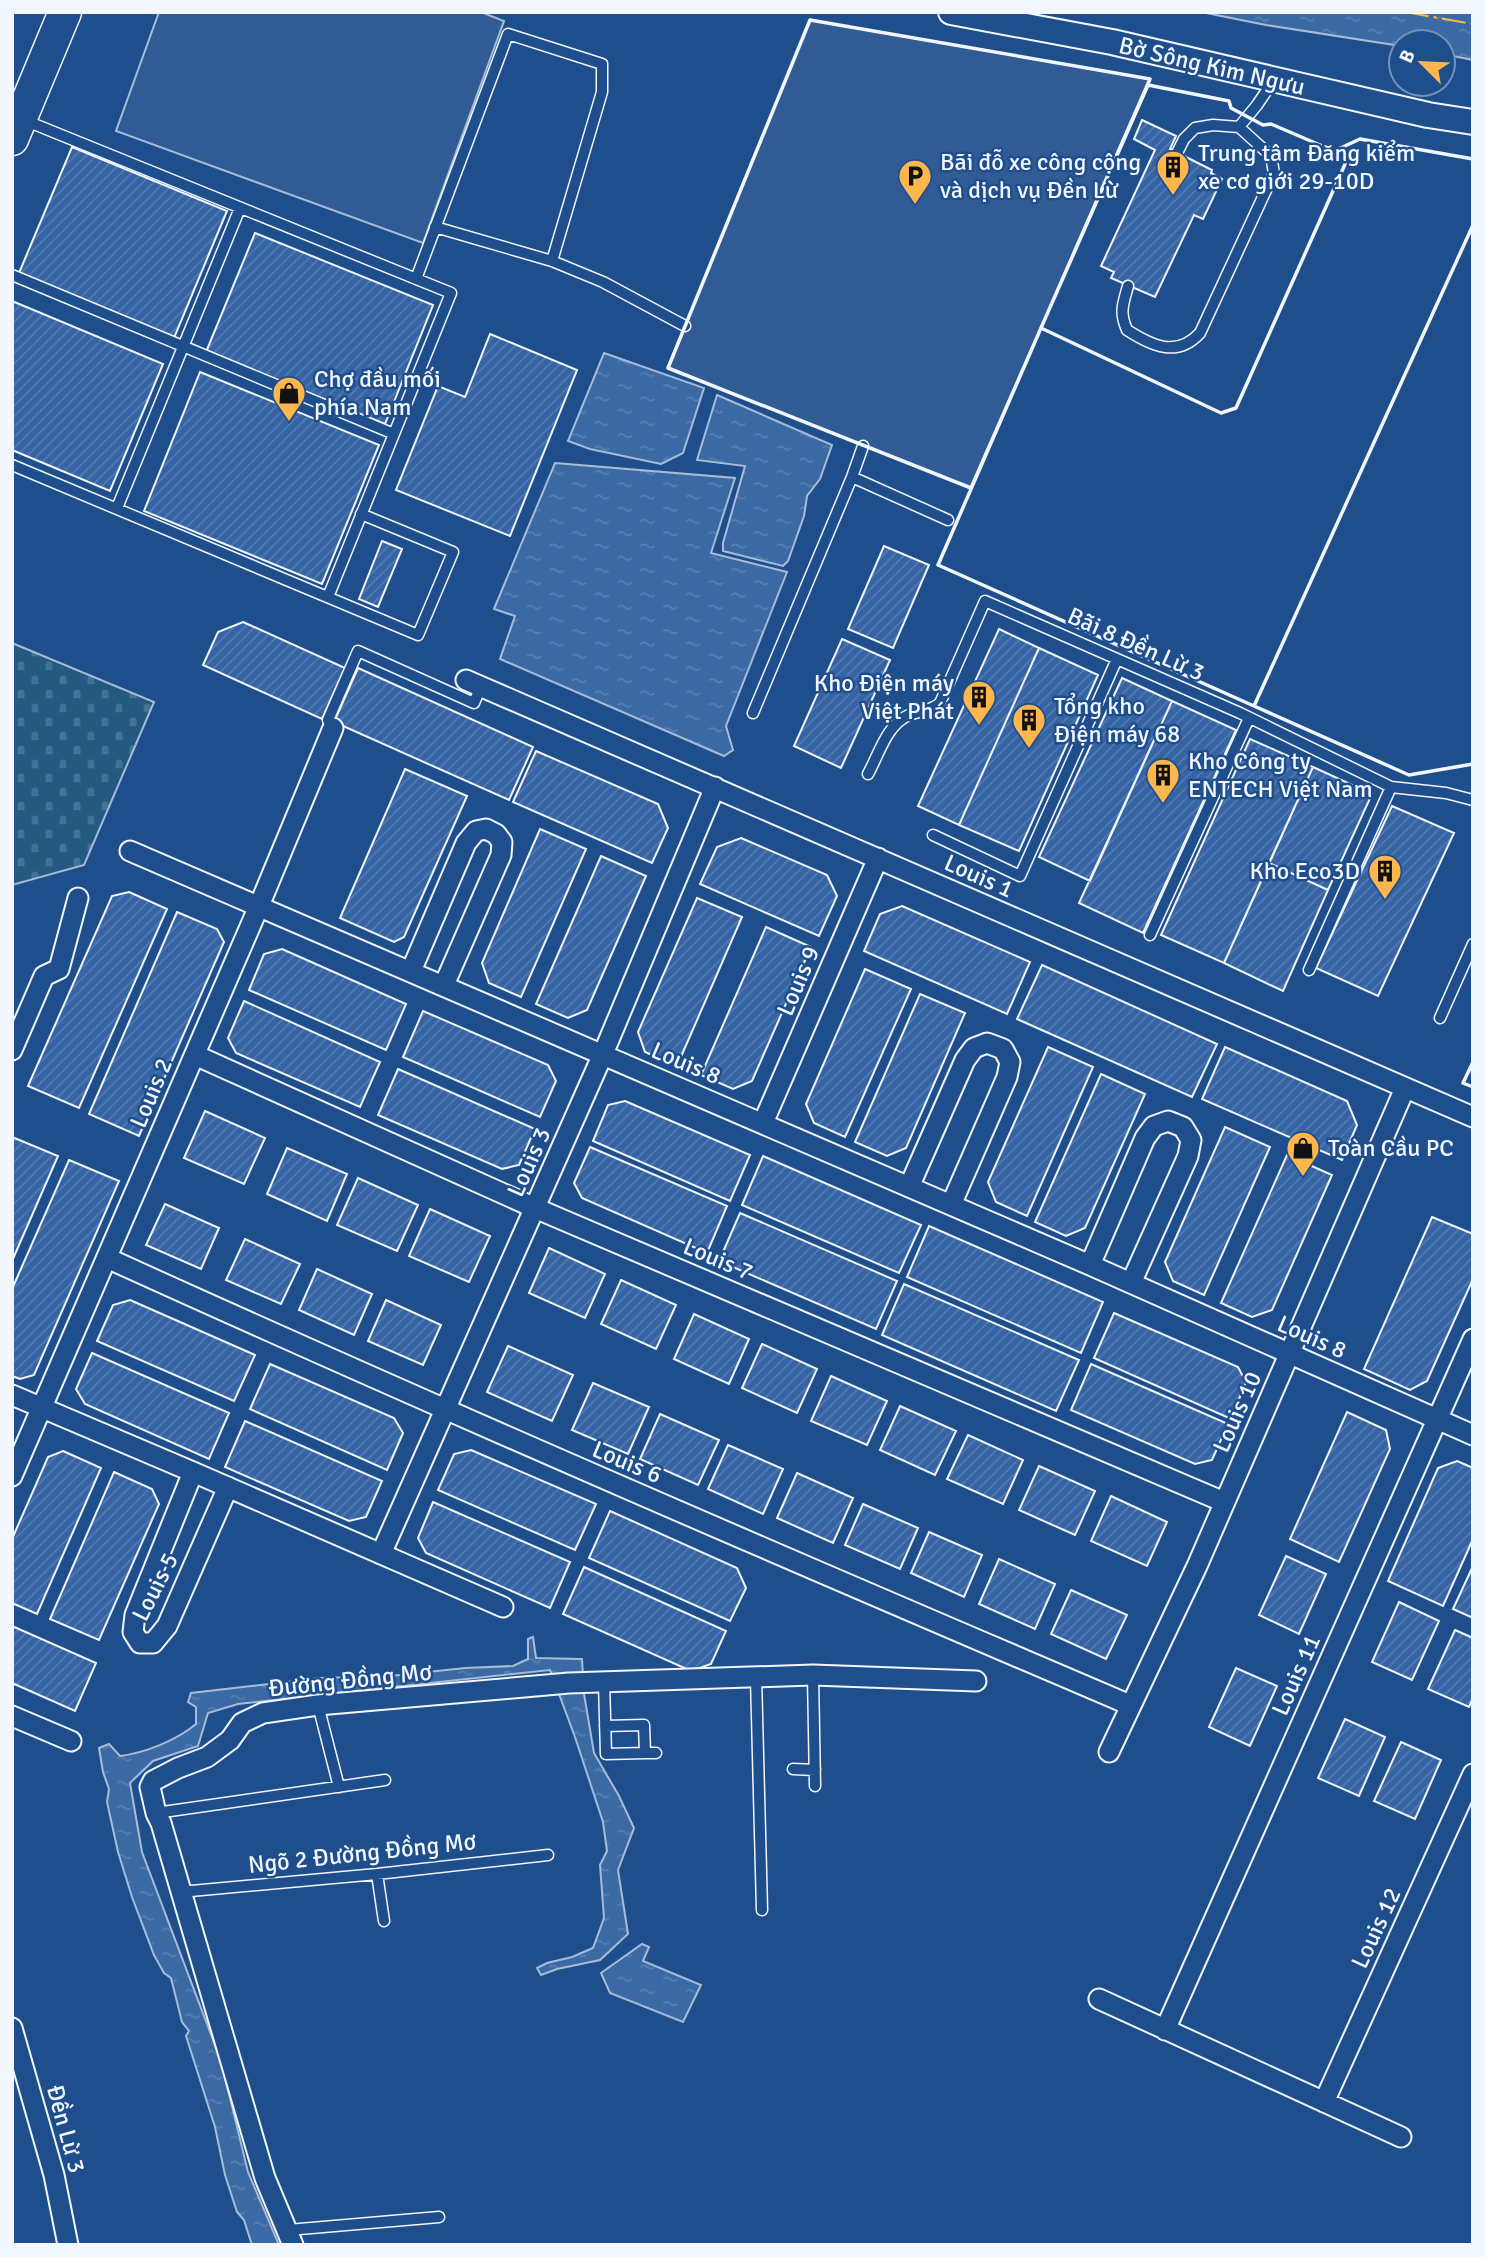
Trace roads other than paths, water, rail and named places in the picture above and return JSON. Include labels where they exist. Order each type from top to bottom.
[{"type":"main road","points":[[16,129],[65,12]]},
{"type":"street","name":"Bờ Sông Kim Ngưu","points":[[951,12],[1112,43],[1429,115],[1473,122]]},
{"type":"street","name":"Louis 1","points":[[473,683],[1473,1117]]},
{"type":"street","name":"Louis 2","points":[[12,1476],[259,906],[333,728]]},
{"type":"street","name":"Louis 3","points":[[381,1554],[603,1054],[715,787]]},
{"type":"street","points":[[411,971],[466,843],[476,831],[486,829],[496,834],[502,842],[501,855],[444,985]]},
{"type":"street","name":"Louis 8","points":[[130,851],[1090,1265],[1473,1435]]},
{"type":"street","name":"Louis 9","points":[[762,1123],[878,858]]},
{"type":"street","points":[[12,1049],[44,975],[59,969],[78,898]]},
{"type":"street","points":[[909,1187],[965,1060],[974,1048],[987,1043],[1003,1049],[1010,1062],[1007,1077],[951,1205]]},
{"type":"street","name":"Louis 7","points":[[195,1055],[535,1208],[1224,1502]]},
{"type":"street","name":"Louis 10","points":[[1109,1752],[1224,1502],[1405,1088]]},
{"type":"street","points":[[1090,1265],[1145,1138],[1154,1126],[1168,1121],[1184,1127],[1191,1140],[1188,1156],[1131,1283]]},
{"type":"street","name":"Louis 6","points":[[107,1258],[445,1410],[934,1623],[1130,1705]]},
{"type":"street","name":"Louis 11","points":[[1165,2030],[1473,1339]]},
{"type":"street","points":[[12,1395],[503,1607]]},
{"type":"street","name":"Louis 5","points":[[193,1472],[135,1615],[132,1632],[140,1643],[153,1643],[167,1626],[228,1487]]},
{"type":"street","name":"Đường Đồng Mơ","points":[[291,2238],[265,2178],[156,1813],[150,1787],[153,1781],[207,1757],[230,1740],[242,1723],[263,1713],[318,1705],[569,1683],[813,1675],[976,1681]]},
{"type":"street","points":[[12,1716],[71,1741]]},
{"type":"street","name":"Louis 12","points":[[1324,2102],[1473,1774]]},
{"type":"street","points":[[1099,2000],[1401,2137]]},
{"type":"street","name":"Đền Lừ 3","points":[[12,2028],[54,2175],[68,2245]]},
{"type":"lane","points":[[416,279],[508,33],[602,64],[602,92],[552,261]]},
{"type":"lane","points":[[1239,127],[1274,80]]},
{"type":"lane","points":[[1128,286],[1122,307],[1122,318],[1127,330],[1163,348],[1191,343],[1200,333],[1274,173],[1271,156],[1239,127],[1213,125],[1195,128],[1184,139],[1177,153]]},
{"type":"lane","points":[[16,129],[240,208],[451,293],[328,597]]},
{"type":"lane","points":[[117,508],[240,208]]},
{"type":"lane","points":[[435,228],[552,261],[603,282],[685,327]]},
{"type":"lane","points":[[12,275],[394,434]]},
{"type":"lane","points":[[753,713],[863,446]]},
{"type":"lane","points":[[12,465],[418,635],[453,552],[361,514]]},
{"type":"lane","points":[[852,477],[948,520]]},
{"type":"lane","name":"Bãi 8 Đền Lừ 3","points":[[868,774],[892,726],[909,715],[931,709],[940,703],[985,601],[1250,718],[1391,787],[1446,793],[1473,800]]},
{"type":"lane","points":[[333,728],[328,720],[358,651],[474,703],[473,683]]},
{"type":"lane","points":[[933,835],[1020,876],[1117,659]]},
{"type":"lane","points":[[1150,935],[1250,718]]},
{"type":"lane","points":[[1309,970],[1391,787]]},
{"type":"lane","points":[[1440,1018],[1473,944]]},
{"type":"lane","points":[[813,1675],[816,1786]]},
{"type":"lane","points":[[756,1677],[762,1910]]},
{"type":"lane","points":[[604,1682],[606,1754],[656,1753]]},
{"type":"lane","points":[[318,1705],[339,1787]]},
{"type":"lane","points":[[605,1727],[644,1725],[645,1753]]},
{"type":"lane","points":[[793,1769],[815,1770]]},
{"type":"lane","points":[[156,1813],[385,1780]]},
{"type":"lane","name":"Ngõ 2 Đường Đồng Mơ","points":[[180,1892],[548,1855]]},
{"type":"lane","points":[[377,1874],[384,1921]]},
{"type":"lane","points":[[291,2238],[439,2217]]},
{"type":"water","points":[[1201,12],[1473,12],[1473,60],[1457,57],[1457,28],[1387,28],[1387,44]]},
{"type":"water","points":[[604,353],[704,388],[683,453],[661,464],[590,449],[568,441]]},
{"type":"water","points":[[717,395],[832,445],[820,479],[807,496],[804,516],[788,561],[783,566],[723,551],[745,466],[697,460]]},
{"type":"water","points":[[555,463],[735,478],[711,553],[787,572],[726,726],[733,750],[724,756],[500,659],[515,616],[494,609]]},
{"type":"water","points":[[533,1637],[536,1658],[582,1659],[584,1694],[594,1753],[634,1828],[618,1870],[628,1934],[600,1960],[541,1975],[537,1968],[593,1948],[604,1918],[600,1865],[607,1851],[603,1822],[550,1670],[238,1704],[208,1713],[198,1746],[153,1761],[130,1783],[142,1852],[221,2061],[248,2172],[279,2245],[252,2245],[244,2220],[237,2212],[225,2175],[215,2127],[186,2036],[189,2031],[182,2022],[171,1978],[164,1973],[154,1955],[118,1852],[107,1802],[109,1789],[99,1748],[109,1744],[120,1756],[150,1749],[180,1735],[196,1724],[196,1707],[188,1702],[191,1693],[320,1678],[390,1676],[513,1666],[528,1659],[528,1639]]},
{"type":"water","points":[[642,1944],[649,1947],[643,1961],[701,1985],[683,2022],[610,1993],[601,1973]]},
{"type":"place","name":"Trung tâm Đăng kiểm xe cơ giới 29-10D","points":[[1173,197]]},
{"type":"place","name":"Bãi đỗ xe công cộng và dịch vụ Đền Lừ","points":[[915,206]]},
{"type":"place","name":"Chợ đầu mối phía Nam","points":[[289,423]]},
{"type":"place","name":"Kho Điện máy Việt Phát","points":[[979,727]]},
{"type":"place","name":"Tổng kho Điện máy 68","points":[[1029,750]]},
{"type":"place","name":"Kho Công ty ENTECH Việt Nam","points":[[1163,805]]},
{"type":"place","name":"Kho Eco3D","points":[[1385,901]]},
{"type":"place","name":"Toàn Cầu PC","points":[[1303,1178]]}]
